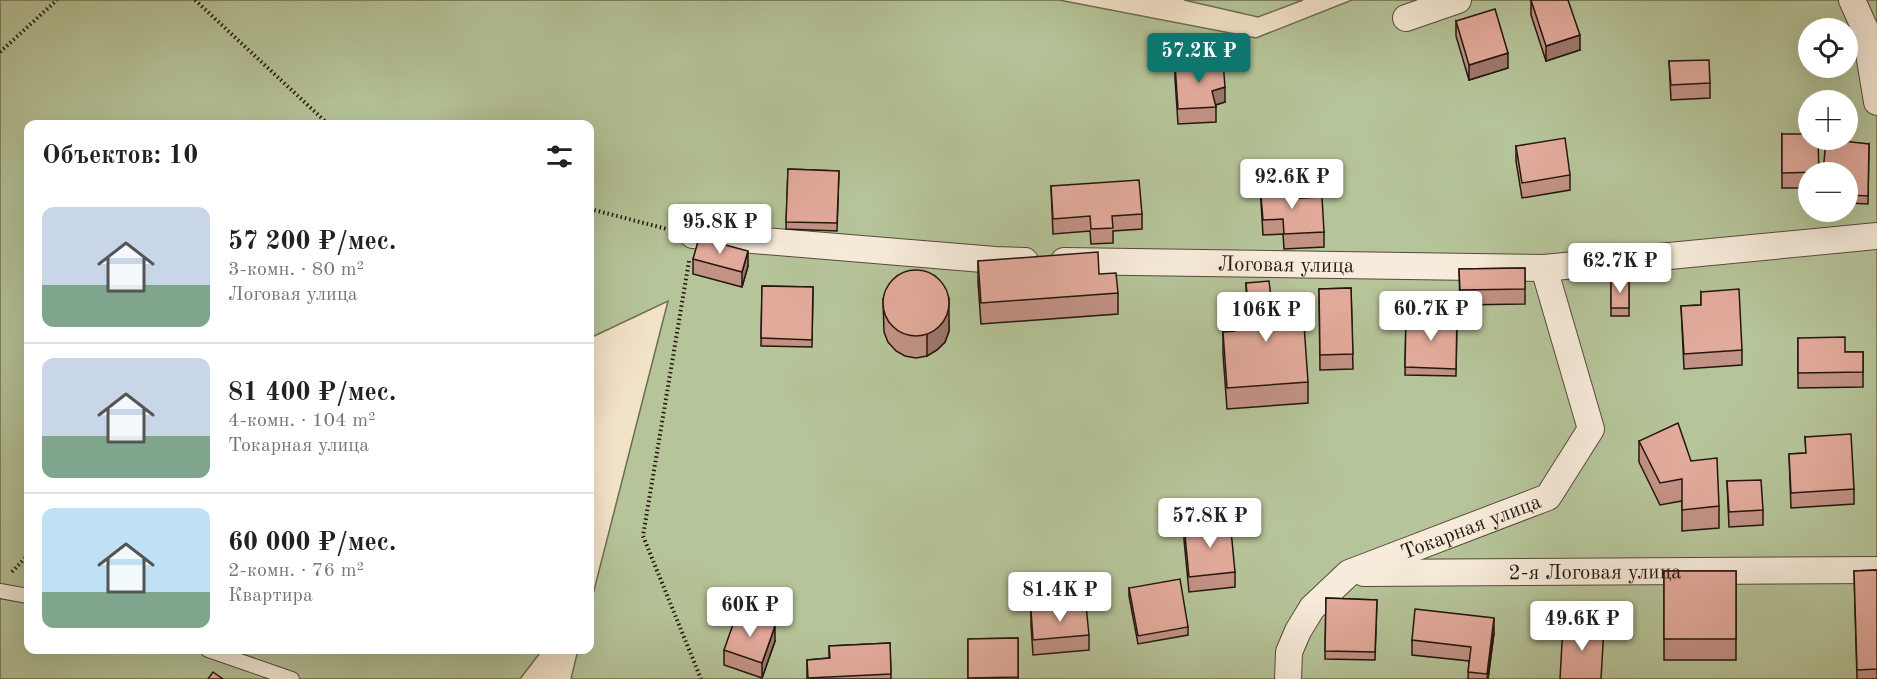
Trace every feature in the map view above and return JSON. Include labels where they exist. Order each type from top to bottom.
[{"type":"street","points":[[1406,18],[1458,0]]},
{"type":"street","points":[[1852,0],[1866,29],[1877,102]]},
{"type":"street","name":"Логовая улица","points":[[693,236],[995,260],[1544,268],[1877,236]]},
{"type":"street","name":"Токарная улица","points":[[1288,679],[1289,652],[1298,631],[1312,608],[1349,573],[1548,497],[1591,429],[1544,268]]},
{"type":"street","name":"2-я Логовая улица","points":[[1349,573],[1877,570]]},
{"type":"lane","points":[[0,591],[24,595]]},
{"type":"lane","points":[[220,654],[292,679]]},
{"type":"path","points":[[0,52],[57,0]]},
{"type":"path","points":[[195,0],[324,120]]},
{"type":"path","points":[[594,210],[693,236],[643,536],[701,679]]},
{"type":"path","points":[[7,577],[24,559]]},
{"type":"green space","points":[[0,0],[1059,0],[1256,38],[1352,0],[1877,0],[1877,679],[571,679],[577,654],[594,654],[594,590],[668,301],[594,336],[594,120],[24,120],[24,654],[539,654],[520,679],[0,679],[0,600],[3,595],[0,594]]},
{"type":"green space","points":[[1184,0],[1303,0],[1258,17]]},
{"type":"building","points":[[1531,0],[1568,0],[1580,35],[1546,46]]},
{"type":"building","points":[[1495,9],[1508,53],[1469,65],[1456,21]]},
{"type":"building","points":[[1709,60],[1710,83],[1671,85],[1669,61]]},
{"type":"building","points":[[1223,61],[1225,87],[1212,91],[1216,107],[1178,109],[1175,64]]},
{"type":"building","points":[[1782,134],[1798,134],[1798,150],[1818,150],[1819,162],[1798,162],[1798,173],[1782,173]]},
{"type":"building","points":[[1565,138],[1570,175],[1522,183],[1516,146]]},
{"type":"building","points":[[1858,143],[1869,144],[1868,196],[1858,196],[1858,162],[1824,162],[1825,150],[1858,150]]},
{"type":"building","points":[[788,169],[839,171],[837,223],[786,222]]},
{"type":"building","points":[[1139,180],[1142,214],[1112,216],[1113,228],[1091,229],[1090,216],[1053,219],[1051,186]]},
{"type":"building","points":[[1285,184],[1287,199],[1322,197],[1324,232],[1284,234],[1283,219],[1263,220],[1260,185]]},
{"type":"building","points":[[699,238],[748,251],[742,272],[693,259]]},
{"type":"building","points":[[1098,252],[1099,274],[1116,273],[1118,293],[981,303],[978,261]]},
{"type":"building","points":[[1525,268],[1525,289],[1460,290],[1459,269]]},
{"type":"building","points":[[916,270],[929,272],[939,280],[947,290],[949,303],[947,316],[939,326],[929,334],[916,336],[903,334],[893,326],[885,316],[883,303],[885,290],[893,280],[903,272]]},
{"type":"building","points":[[1629,280],[1629,308],[1611,308],[1611,281]]},
{"type":"building","points":[[1269,281],[1271,297],[1284,296],[1285,311],[1303,310],[1308,382],[1227,388],[1223,332],[1235,331],[1235,318],[1249,317],[1246,283]]},
{"type":"building","points":[[762,286],[813,287],[812,340],[761,338]]},
{"type":"building","points":[[1351,288],[1353,354],[1320,355],[1319,289]]},
{"type":"building","points":[[1739,289],[1742,350],[1684,354],[1681,306],[1701,305],[1701,292]]},
{"type":"building","points":[[1406,315],[1457,316],[1456,369],[1405,367]]},
{"type":"building","points":[[1845,337],[1845,352],[1863,352],[1863,372],[1798,373],[1798,338]]},
{"type":"building","points":[[1678,423],[1691,461],[1717,458],[1719,506],[1682,510],[1682,479],[1660,483],[1639,441]]},
{"type":"building","points":[[1851,434],[1854,489],[1791,493],[1789,454],[1806,453],[1805,437]]},
{"type":"building","points":[[1761,480],[1763,510],[1729,512],[1727,481]]},
{"type":"building","points":[[1230,520],[1235,572],[1189,577],[1184,525]]},
{"type":"building","points":[[1877,570],[1877,669],[1857,670],[1854,571]]},
{"type":"building","points":[[1664,571],[1736,571],[1736,639],[1664,639]]},
{"type":"building","points":[[1180,579],[1188,627],[1138,636],[1129,588]]},
{"type":"building","points":[[1326,598],[1377,600],[1375,652],[1325,651]]},
{"type":"building","points":[[1086,605],[1089,635],[1033,640],[1031,610]]},
{"type":"building","points":[[1415,609],[1494,618],[1487,674],[1468,672],[1471,647],[1412,640]]},
{"type":"building","points":[[737,613],[775,626],[762,663],[724,650]]},
{"type":"building","points":[[1563,625],[1604,627],[1601,679],[1560,679]]},
{"type":"building","points":[[1018,638],[1018,677],[968,678],[968,639]]},
{"type":"building","points":[[890,643],[891,674],[808,678],[807,660],[830,658],[829,646]]},
{"type":"building","points":[[213,672],[223,679],[208,679]]}]
